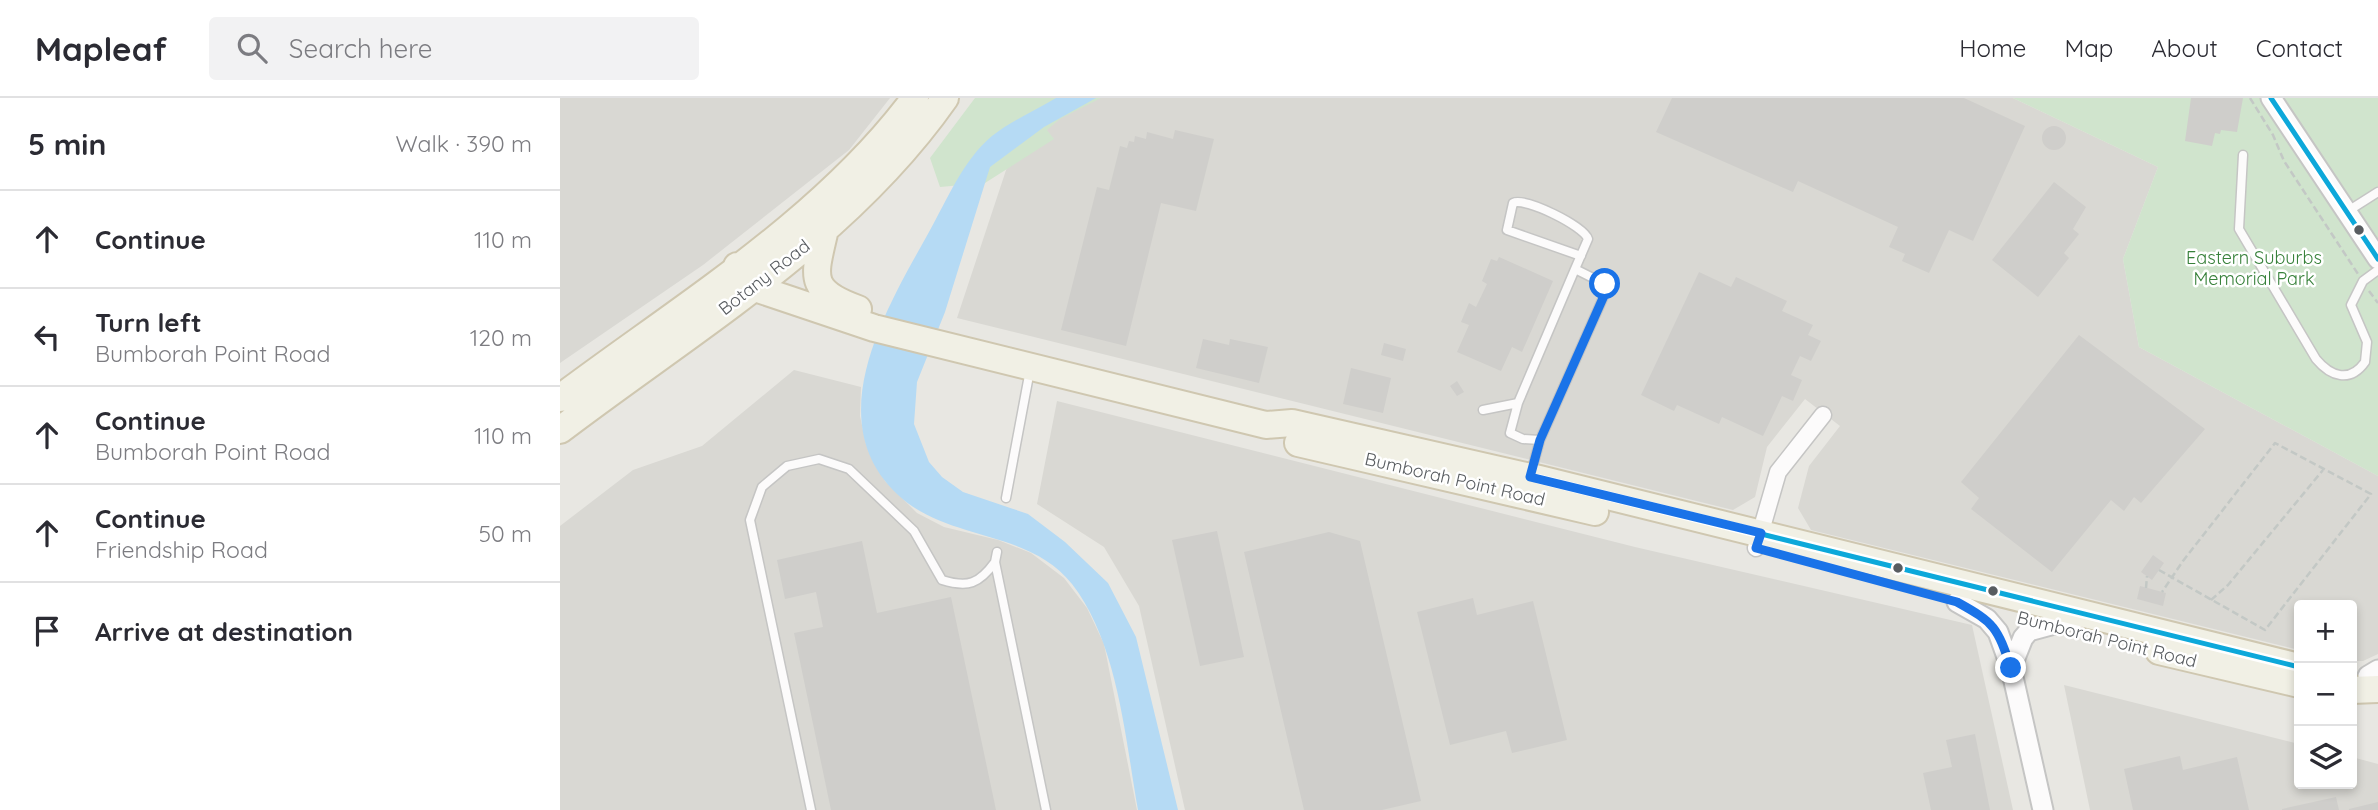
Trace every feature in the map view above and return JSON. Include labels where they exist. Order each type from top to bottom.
[{"type":"main road","name":"Botany Road","points":[[560,429],[744,277],[849,174],[915,98]]},
{"type":"main road","name":"Botany Road","points":[[560,398],[744,277],[825,229],[884,174],[945,98]]},
{"type":"main road","name":"Bumborah Point Road","points":[[825,229],[816,265],[819,283],[835,299],[878,323]]},
{"type":"main road","name":"Bumborah Point Road","points":[[744,277],[935,344],[1030,368],[1266,425],[1292,423],[1471,473],[2294,666]]},
{"type":"main road","name":"Bumborah Point Road","points":[[1471,473],[1530,477],[1759,541],[1957,602],[2294,683]]},
{"type":"street","points":[[2271,98],[2378,259]]},
{"type":"street","points":[[1759,541],[1778,472],[1823,415]]},
{"type":"street","points":[[1957,602],[1987,619],[1998,632],[2011,668],[2043,810]]},
{"type":"street","points":[[2011,668],[2023,638],[2035,627],[2084,616]]},
{"type":"lane","points":[[2243,155],[2237,219],[2239,229],[2316,359],[2328,371],[2342,377],[2356,372],[2365,362],[2367,342],[2351,305],[2363,281],[2378,270]]},
{"type":"lane","points":[[2346,212],[2378,192]]},
{"type":"lane","points":[[1540,440],[1523,439],[1510,433],[1518,403],[1581,256],[1588,239],[1585,232],[1522,201],[1513,203],[1507,230],[1581,256]]},
{"type":"lane","points":[[1530,477],[1540,440],[1607,289],[1605,284],[1575,270]]},
{"type":"lane","points":[[1006,498],[1030,368]]},
{"type":"lane","points":[[1483,410],[1518,403]]},
{"type":"lane","points":[[811,810],[750,520],[762,487],[787,466],[819,459],[849,469],[914,531],[942,580],[961,586],[975,582],[995,557],[1046,810]]},
{"type":"path","points":[[2250,98],[2273,135],[2284,161],[2363,281]]},
{"type":"path","points":[[2159,570],[2174,578],[2211,600],[2265,630],[2371,494],[2275,443],[2183,561],[2174,578],[2162,592]]},
{"type":"path","points":[[2211,600],[2228,585],[2324,470]]},
{"type":"path","points":[[2146,588],[2147,576]]},
{"type":"shaded area","points":[[560,98],[890,98],[849,150],[703,265],[560,363]]},
{"type":"shaded area","points":[[1050,98],[2013,98],[2158,167],[2123,259],[2139,347],[2378,476],[2378,654],[2357,661],[2357,600],[2294,600],[2294,649],[1811,530],[1798,508],[1809,466],[1840,426],[1805,399],[1767,447],[1755,497],[1733,510],[957,318],[1025,113]]},
{"type":"shaded area","points":[[794,370],[861,387],[860,416],[866,444],[885,481],[917,513],[944,527],[998,540],[1031,553],[1064,578],[1087,608],[1104,644],[1137,810],[560,810],[560,526],[633,470],[702,446]]},
{"type":"shaded area","points":[[1057,401],[1635,547],[1972,625],[2013,810],[1185,810],[1139,606],[1104,547],[1037,504]]},
{"type":"shaded area","points":[[2064,685],[2294,743],[2294,789],[2357,789],[2357,758],[2378,764],[2378,810],[2090,810]]},
{"type":"green space","points":[[975,98],[1101,98],[1060,119],[1047,130],[1054,139],[985,183],[940,187],[930,158]]},
{"type":"green space","name":"Eastern Suburbs Memorial Park","points":[[2013,98],[2378,98],[2378,476],[2139,347],[2123,259],[2158,167]]},
{"type":"water","points":[[1056,98],[1096,98],[1044,127],[990,167],[945,312],[917,382],[914,424],[929,462],[942,477],[963,492],[1028,514],[1065,542],[1108,583],[1136,637],[1178,810],[1138,810],[1124,722],[1110,662],[1088,608],[1072,584],[1054,566],[1033,553],[962,529],[917,509],[897,494],[874,464],[863,432],[862,398],[868,363],[880,328],[956,181],[972,157],[992,136]]},
{"type":"building","points":[[1672,98],[1964,98],[2025,126],[1973,241],[1949,230],[1929,273],[1902,261],[1905,254],[1889,247],[1898,227],[1798,181],[1793,192],[1656,132]]},
{"type":"building","points":[[2191,98],[2243,98],[2237,132],[2221,130],[2220,134],[2215,133],[2212,146],[2185,141]]},
{"type":"building","points":[[2054,126],[2065,133],[2066,138],[2059,149],[2054,150],[2043,143],[2042,138],[2049,127]]},
{"type":"building","points":[[1175,130],[1214,139],[1196,211],[1161,203],[1126,346],[1061,330],[1097,187],[1109,190],[1120,146],[1127,148],[1129,141],[1134,142],[1135,136],[1146,139],[1147,132],[1173,139]]},
{"type":"building","points":[[2054,182],[2086,207],[2073,229],[2079,234],[2064,253],[2069,258],[2038,297],[1992,260]]},
{"type":"building","points":[[1499,257],[1553,281],[1522,352],[1512,347],[1501,371],[1457,352],[1469,325],[1461,322],[1469,303],[1476,307],[1487,284],[1482,281],[1491,259],[1497,261]]},
{"type":"building","points":[[1699,272],[1731,287],[1736,277],[1787,301],[1782,311],[1813,325],[1808,335],[1821,341],[1811,361],[1800,356],[1791,375],[1802,380],[1793,401],[1782,396],[1763,436],[1722,417],[1719,424],[1677,405],[1674,411],[1641,395]]},
{"type":"building","points":[[2079,335],[2205,429],[2141,503],[2134,497],[2124,511],[2111,500],[2052,572],[1971,509],[1979,498],[1961,482]]},
{"type":"building","points":[[1203,339],[1229,345],[1230,339],[1268,347],[1259,383],[1196,368]]},
{"type":"building","points":[[1384,343],[1406,349],[1403,361],[1381,355]]},
{"type":"building","points":[[1351,368],[1391,378],[1383,413],[1343,404]]},
{"type":"building","points":[[1457,381],[1464,392],[1457,396],[1450,386]]},
{"type":"building","points":[[1217,531],[1244,657],[1200,666],[1172,540]]},
{"type":"building","points":[[1329,532],[1360,541],[1421,801],[1382,810],[1304,810],[1244,552]]},
{"type":"building","points":[[862,541],[877,613],[951,597],[996,810],[831,810],[794,633],[823,627],[816,592],[785,599],[777,560]]},
{"type":"building","points":[[2153,555],[2164,563],[2152,580],[2141,572]]},
{"type":"building","points":[[2140,586],[2166,593],[2163,606],[2137,599]]},
{"type":"building","points":[[1473,598],[1477,615],[1533,601],[1567,740],[1512,753],[1506,731],[1450,745],[1417,612]]},
{"type":"building","points":[[1975,734],[1990,810],[1931,810],[1923,773],[1952,767],[1946,740]]},
{"type":"building","points":[[2180,756],[2183,770],[2237,757],[2249,810],[2133,810],[2124,769]]},
{"type":"building","points":[[2336,797],[2339,810],[2282,810],[2282,809]]},
{"type":"building","points":[[2378,802],[2378,810],[2349,810],[2349,809]]},
{"type":"transit line","points":[[2271,98],[2378,259]]},
{"type":"transit line","points":[[1539,479],[2294,666]]},
{"type":"route","points":[[1605,284],[1607,289],[1540,440],[1530,477],[1761,533],[1756,548],[1957,602],[1987,619],[1998,632],[2011,668]]}]
